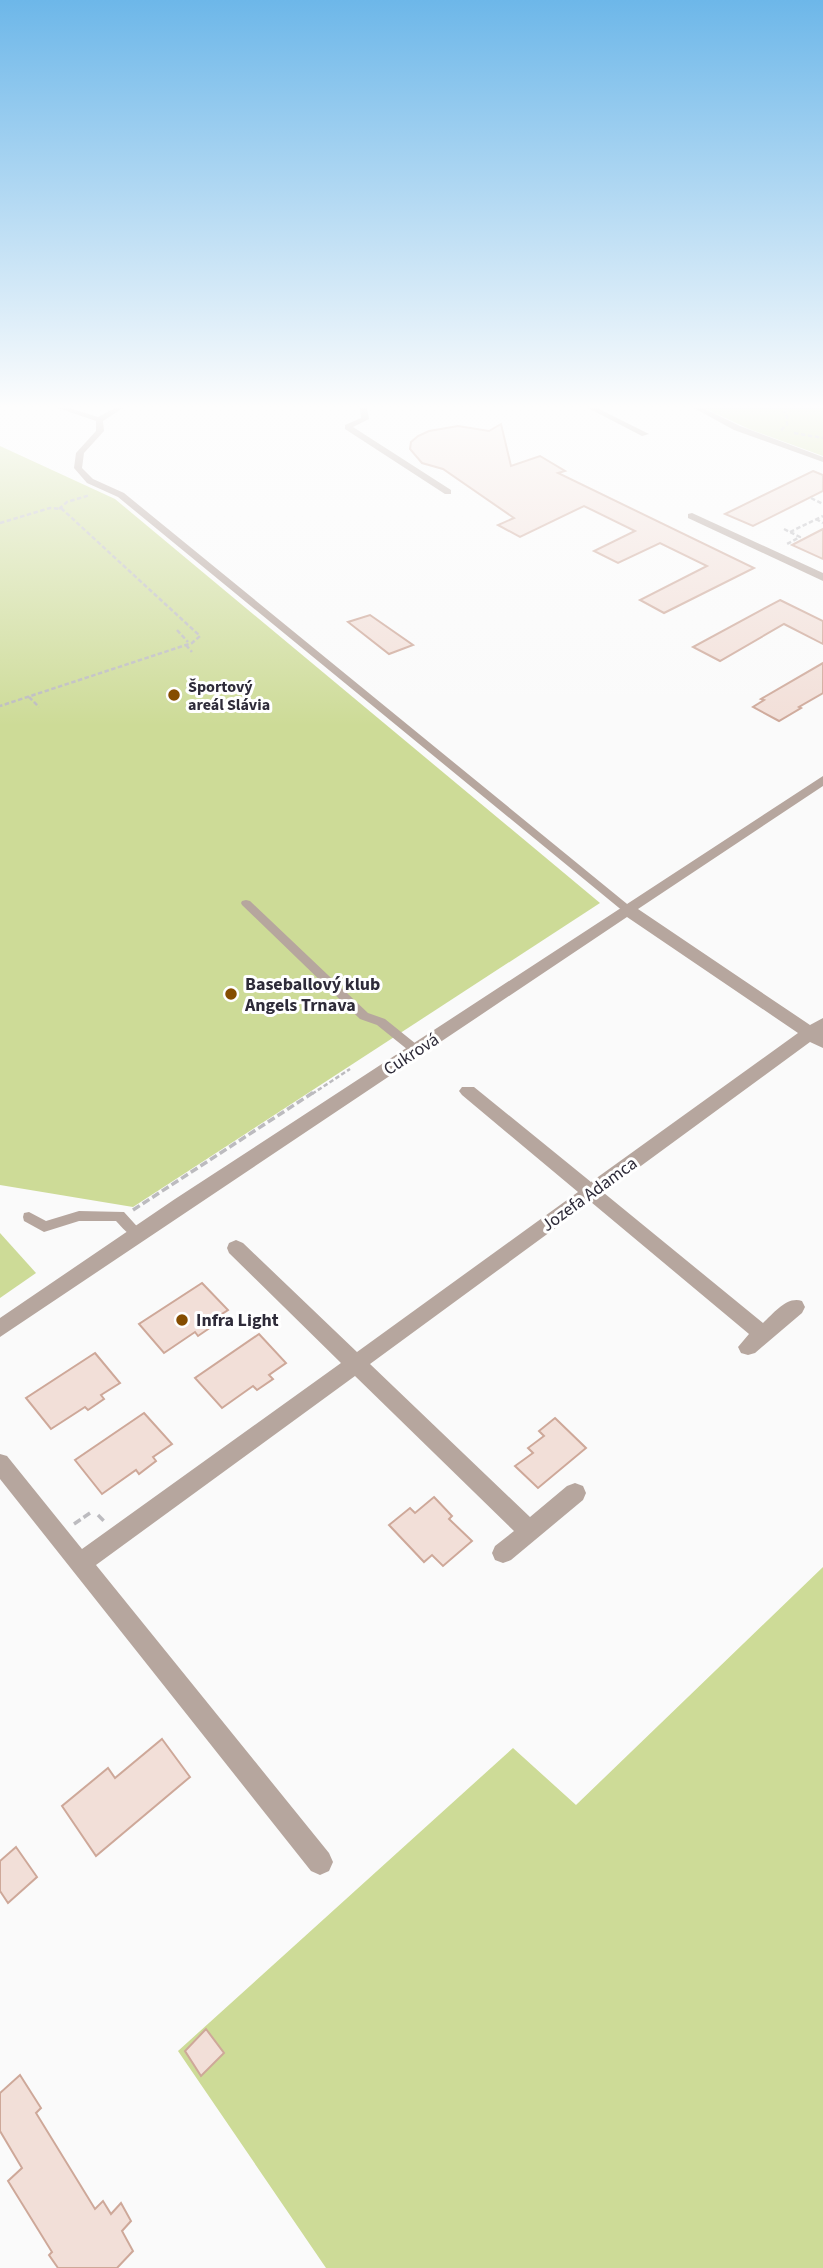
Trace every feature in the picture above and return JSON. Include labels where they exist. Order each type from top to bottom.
[{"type":"street","points":[[692,516],[823,577]]},
{"type":"street","name":"Cukrová","points":[[0,1329],[137,1233],[823,780]]},
{"type":"street","points":[[628,910],[819,1033]]},
{"type":"street","name":"Jozefa Adamca","points":[[81,1563],[591,1193],[819,1033]]},
{"type":"street","points":[[468,1091],[763,1334]]},
{"type":"street","points":[[236,1248],[529,1531]]},
{"type":"street","points":[[748,1347],[795,1307]]},
{"type":"street","points":[[0,1463],[320,1862]]},
{"type":"street","points":[[503,1553],[575,1493]]},
{"type":"lane","points":[[144,514],[628,910]]},
{"type":"lane","points":[[246,903],[364,1016],[381,1023],[416,1051]]},
{"type":"lane","points":[[29,1217],[44,1227],[79,1216],[120,1216],[137,1233]]},
{"type":"path","points":[[0,523],[31,514]]},
{"type":"path","points":[[0,706],[198,640],[198,633],[63,514]]},
{"type":"path","points":[[790,533],[823,516]]},
{"type":"path","points":[[816,519],[823,523]]},
{"type":"path","points":[[784,529],[800,537],[787,544]]},
{"type":"path","points":[[177,630],[192,652]]},
{"type":"path","points":[[29,697],[39,707]]},
{"type":"green space","points":[[0,514],[133,514],[600,903],[133,1207],[0,1185]]},
{"type":"green space","points":[[0,1233],[36,1273],[0,1298]]},
{"type":"green space","points":[[823,1567],[823,2268],[326,2268],[178,2051],[513,1748],[576,1805]]},
{"type":"building","points":[[508,514],[568,514],[520,537],[498,525],[514,518]]},
{"type":"building","points":[[600,514],[642,514],[754,568],[664,613],[640,600],[707,566],[660,543],[618,563],[594,551],[635,531]]},
{"type":"building","points":[[725,514],[777,514],[753,526]]},
{"type":"building","points":[[823,529],[823,559],[792,545]]},
{"type":"building","points":[[780,600],[823,621],[823,644],[784,624],[720,661],[693,647]]},
{"type":"building","points":[[370,615],[413,645],[389,654],[348,622]]},
{"type":"building","points":[[823,663],[823,693],[799,707],[801,708],[779,721],[753,707],[764,700],[761,699]]},
{"type":"building","points":[[202,1283],[228,1310],[211,1321],[214,1325],[198,1336],[195,1332],[164,1353],[139,1324]]},
{"type":"building","points":[[259,1334],[286,1363],[269,1375],[273,1379],[257,1390],[253,1386],[222,1408],[195,1378]]},
{"type":"building","points":[[95,1353],[120,1383],[101,1395],[104,1399],[88,1410],[85,1407],[51,1429],[26,1398]]},
{"type":"building","points":[[144,1413],[172,1444],[153,1457],[156,1461],[139,1474],[136,1470],[102,1494],[75,1460]]},
{"type":"building","points":[[555,1418],[586,1448],[538,1488],[515,1466],[533,1453],[528,1448],[544,1436],[539,1431]]},
{"type":"building","points":[[434,1497],[452,1516],[449,1519],[472,1541],[443,1566],[432,1555],[424,1562],[389,1525],[410,1508],[415,1513]]},
{"type":"building","points":[[162,1739],[190,1777],[96,1856],[62,1806],[108,1768],[115,1778]]},
{"type":"building","points":[[16,1847],[37,1877],[8,1903],[0,1891],[0,1861]]},
{"type":"building","points":[[206,2029],[224,2053],[201,2076],[185,2051]]},
{"type":"building","points":[[20,2075],[41,2108],[36,2113],[95,2209],[103,2201],[111,2214],[121,2203],[131,2221],[122,2231],[133,2251],[117,2268],[58,2268],[49,2255],[52,2252],[8,2181],[22,2168],[0,2131],[0,2093]]},
{"type":"place","name":"Športový areál Slávia","points":[[174,695]]},
{"type":"place","name":"Baseballový klub Angels Trnava","points":[[231,994]]},
{"type":"place","name":"Infra Light","points":[[182,1320]]}]
